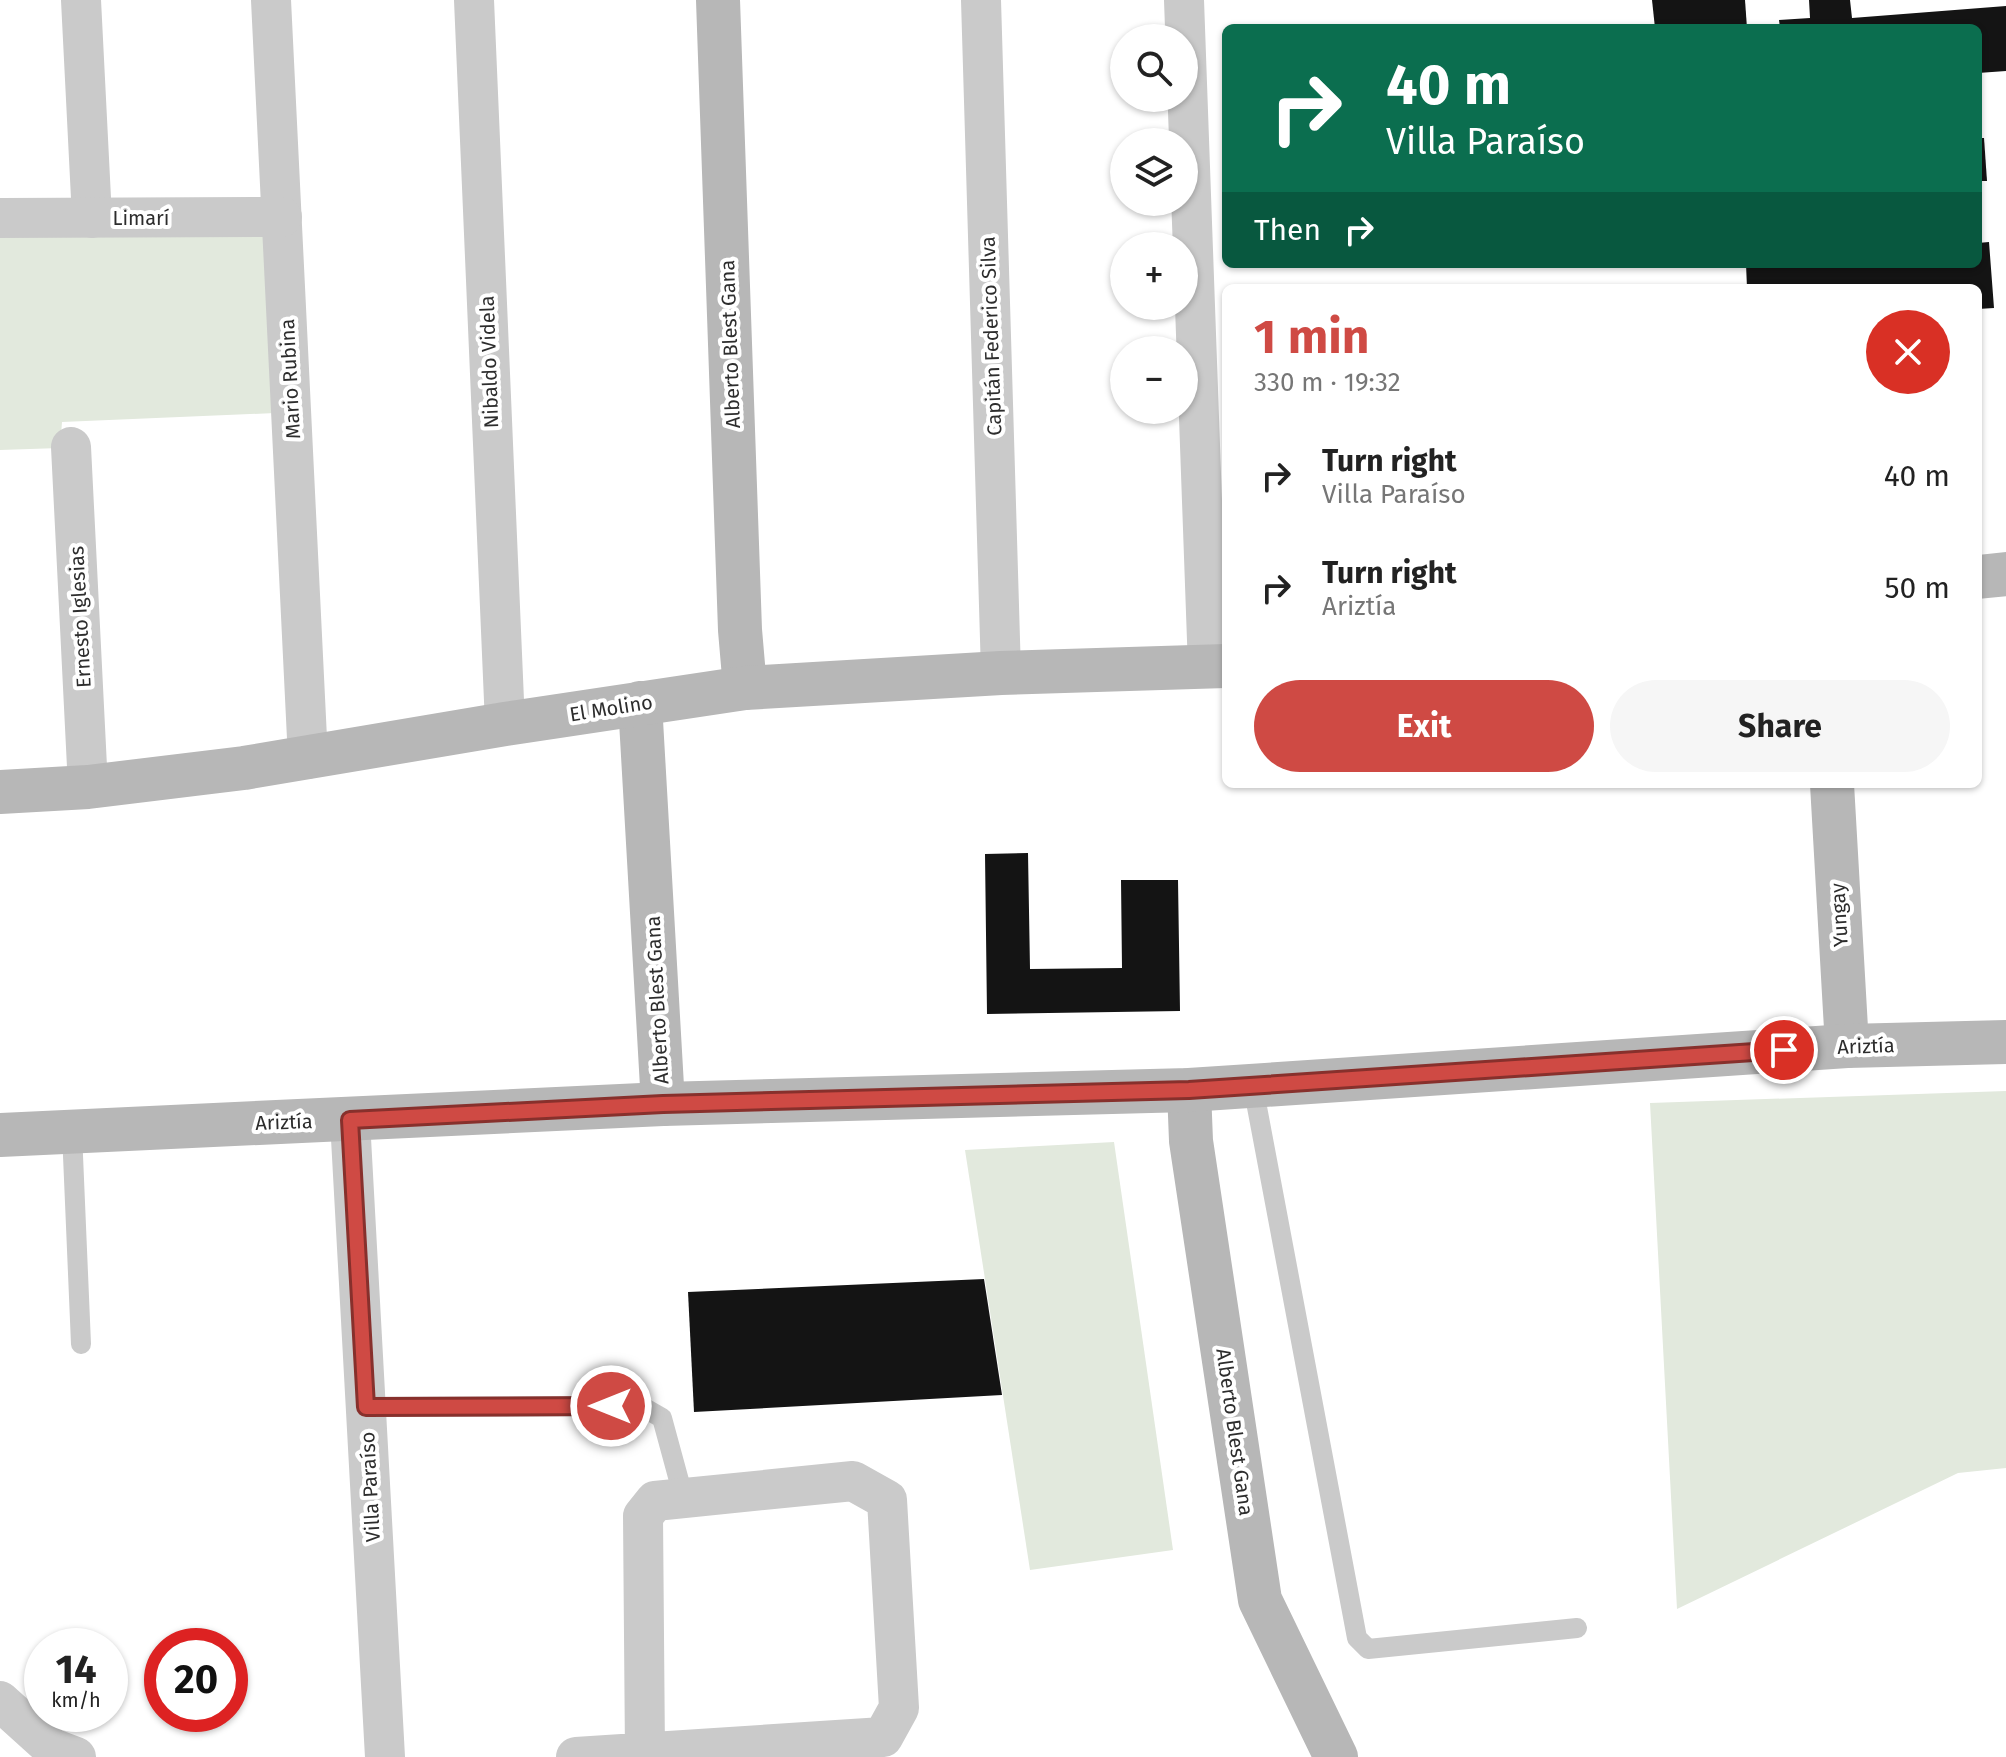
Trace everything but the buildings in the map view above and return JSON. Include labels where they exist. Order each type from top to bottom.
[{"type":"main road","name":"Alberto Blest Gana","points":[[718,0],[740,630],[745,688]]},
{"type":"main road","points":[[1982,577],[2006,574]]},
{"type":"main road","name":"El Molino","points":[[0,792],[88,787],[308,759],[505,724],[745,688],[1001,673],[1217,667]]},
{"type":"main road","name":"Alberto Blest Gana","points":[[640,703],[663,1104]]},
{"type":"main road","name":"Yungay","points":[[1832,788],[1847,1046]]},
{"type":"main road","name":"Ariztía","points":[[0,1135],[663,1104],[1189,1090],[1847,1046],[2006,1042]]},
{"type":"main road","name":"Alberto Blest Gana","points":[[1189,1090],[1191,1141],[1260,1600],[1336,1757]]},
{"type":"street","points":[[81,0],[92,218]]},
{"type":"street","name":"Mario Rubina","points":[[271,0],[308,759]]},
{"type":"street","name":"Nibaldo Videla","points":[[474,0],[505,724]]},
{"type":"street","name":"Capitán Federico Silva","points":[[981,0],[1001,673]]},
{"type":"street","points":[[1184,0],[1217,667]]},
{"type":"street","name":"Limarí","points":[[0,218],[282,217]]},
{"type":"street","name":"Ernesto Iglesias","points":[[71,447],[88,787]]},
{"type":"street","name":"Villa Paraíso","points":[[350,1120],[385,1757]]},
{"type":"street","points":[[576,1757],[645,1754],[883,1737],[899,1708],[887,1500],[853,1481],[655,1501],[643,1516],[645,1754]]},
{"type":"street","points":[[0,1701],[52,1748],[76,1757]]},
{"type":"lane","points":[[1253,1086],[1357,1638],[1368,1649],[1577,1628]]},
{"type":"lane","points":[[72,1132],[81,1344]]},
{"type":"lane","points":[[366,1407],[641,1406],[662,1418],[684,1499]]},
{"type":"shaded area","points":[[265,228],[275,413],[62,422],[60,448],[0,450],[0,233]]},
{"type":"shaded area","points":[[2006,1091],[2006,1468],[1958,1473],[1677,1609],[1650,1103]]},
{"type":"shaded area","points":[[1114,1142],[1173,1550],[1030,1570],[965,1150]]},
{"type":"route","points":[[611,1406],[366,1407],[350,1120],[663,1104],[1189,1090],[1784,1050]]}]
